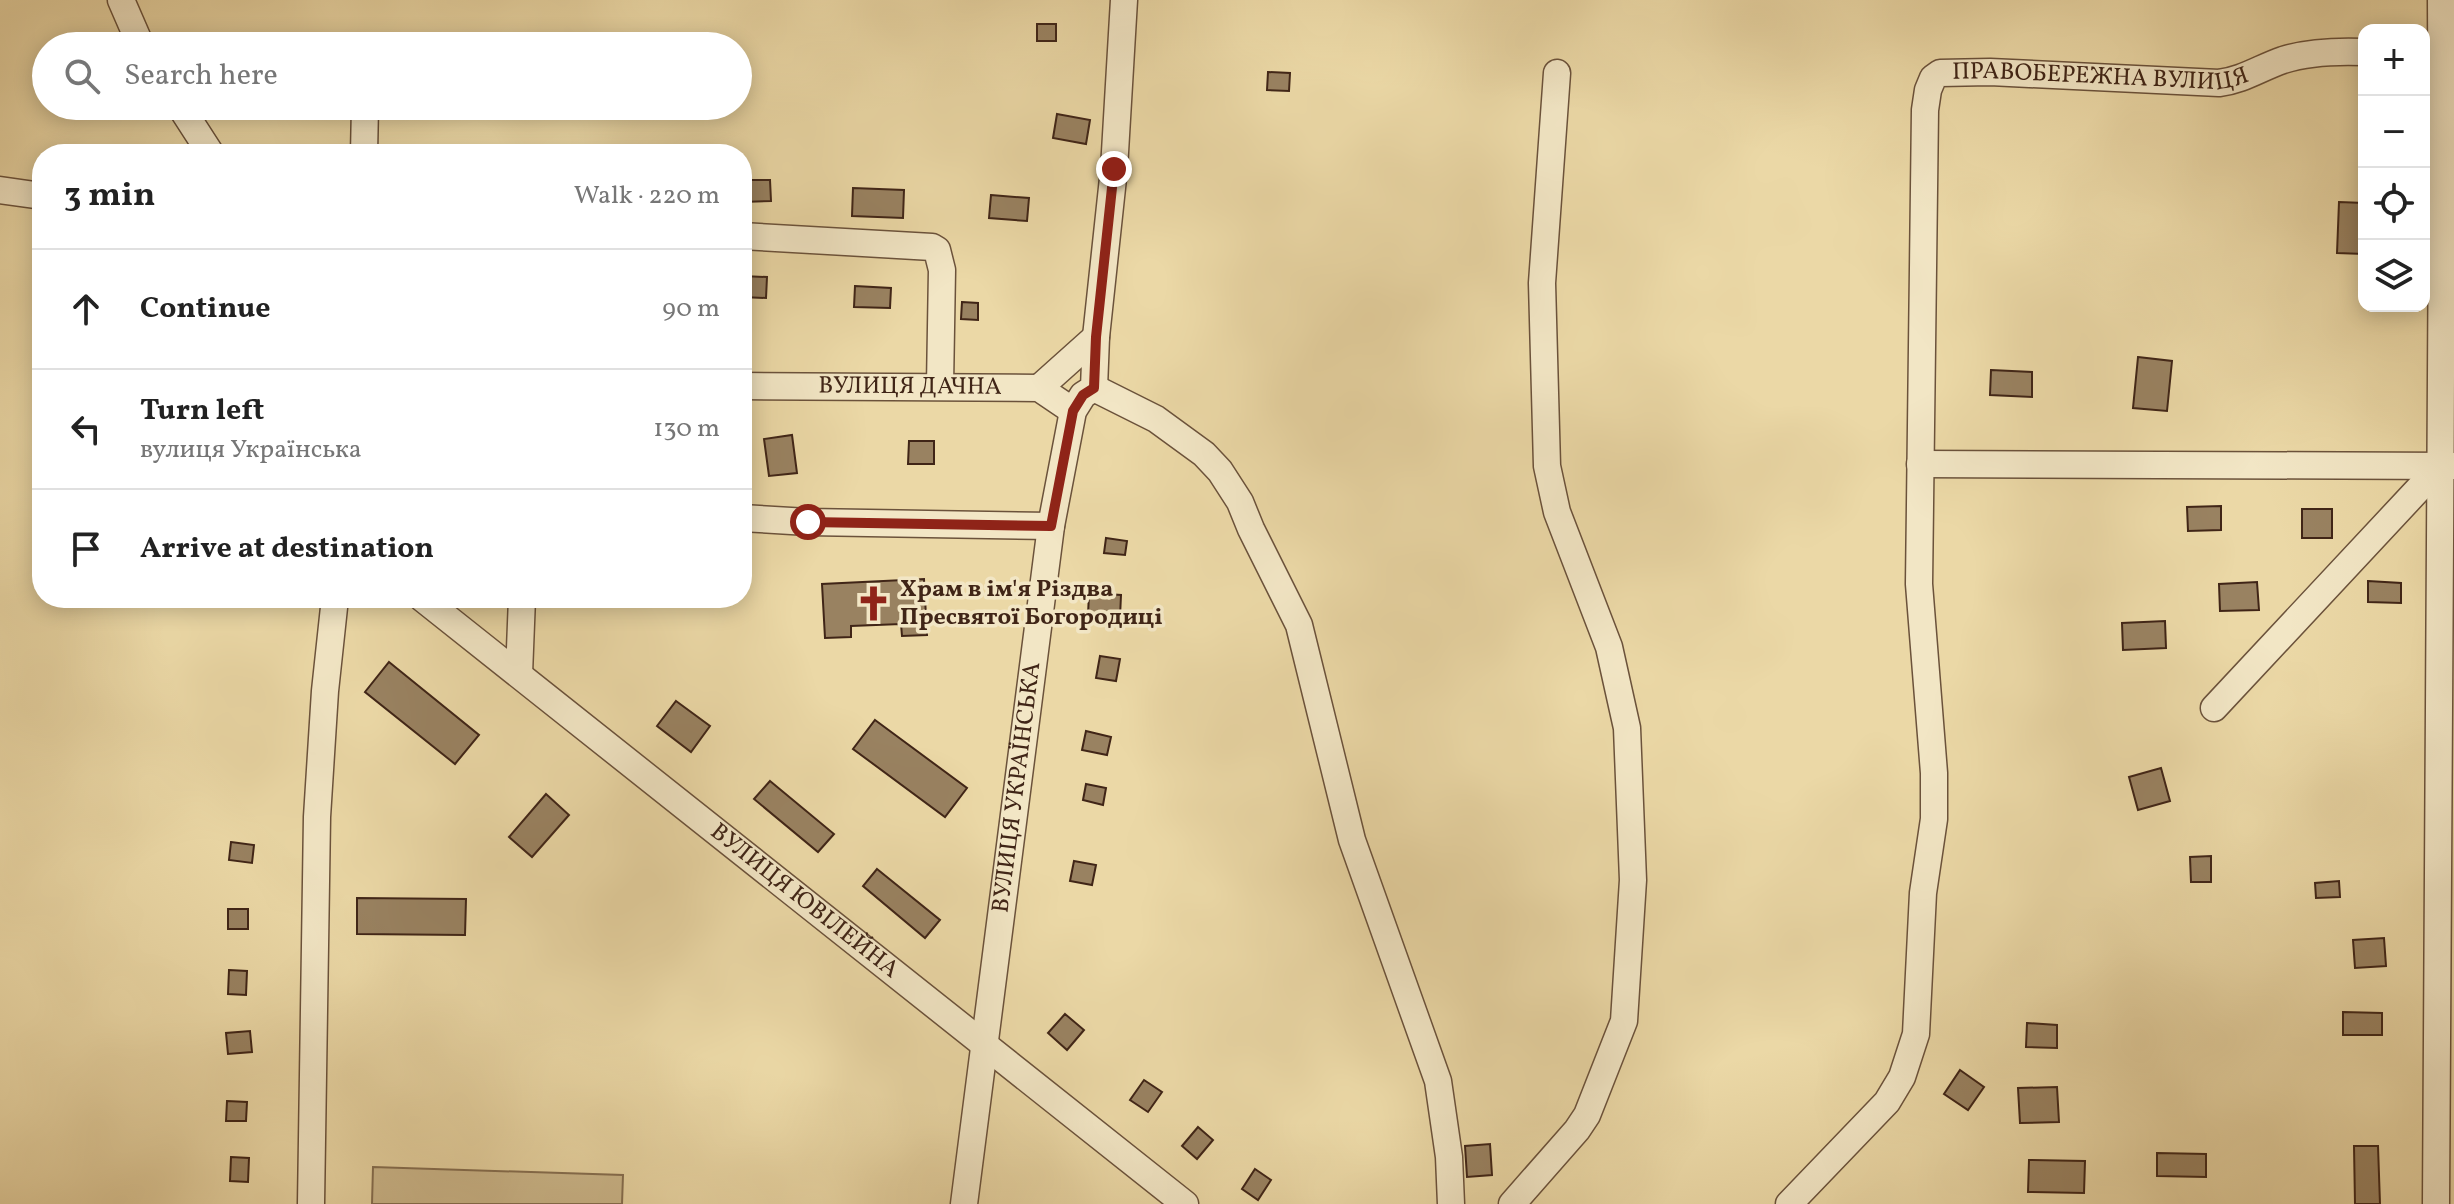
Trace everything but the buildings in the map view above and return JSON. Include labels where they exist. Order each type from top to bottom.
[{"type":"street","points":[[121,0],[135,32]]},
{"type":"street","points":[[1094,388],[1096,337],[1114,169],[1124,0]]},
{"type":"street","points":[[2436,1204],[2448,211],[2432,75],[2441,0]]},
{"type":"street","name":"ПРАВОБЕРЕЖНА ВУЛИЦЯ","points":[[1920,464],[1925,110],[1933,78],[1940,73],[1990,72],[2219,83],[2310,55],[2358,52]]},
{"type":"street","points":[[1512,1204],[1587,1115],[1624,1021],[1633,880],[1627,728],[1609,647],[1557,512],[1547,466],[1542,283],[1557,73]]},
{"type":"street","points":[[189,120],[205,144]]},
{"type":"street","points":[[364,144],[365,120]]},
{"type":"street","points":[[0,190],[32,195]]},
{"type":"street","points":[[752,237],[932,247],[937,250],[942,270],[940,385]]},
{"type":"street","points":[[1039,388],[1096,337]]},
{"type":"street","name":"ВУЛИЦЯ ДАЧНА","points":[[752,386],[1039,388],[1073,411]]},
{"type":"street","points":[[1073,411],[1083,395],[1094,388]]},
{"type":"street","points":[[1094,388],[1156,419],[1204,454],[1220,471],[1236,494],[1299,625],[1352,840],[1438,1081],[1449,1157],[1451,1204]]},
{"type":"street","name":"ВУЛИЦЯ УКРАЇНСЬКА","points":[[964,1204],[1051,526],[1073,411]]},
{"type":"street","points":[[1789,1204],[1887,1102],[1902,1077],[1916,1034],[1923,893],[1934,819],[1934,773],[1919,584],[1920,464],[2447,466]]},
{"type":"street","points":[[2214,708],[2447,466]]},
{"type":"street","points":[[752,519],[1051,526]]},
{"type":"street","points":[[311,1204],[317,817],[334,608]]},
{"type":"street","name":"ВУЛИЦЯ ЮВІЛЕЙНА","points":[[435,608],[1185,1204]]},
{"type":"street","points":[[519,674],[522,608]]},
{"type":"shaded area","points":[[373,1167],[623,1175],[622,1204],[372,1204]]},
{"type":"place","name":"Храм в ім'я Різдва Пресвятої Богородиці","points":[[874,604]]},
{"type":"route","points":[[808,522],[1051,526],[1073,411],[1083,395],[1094,388],[1096,337],[1114,169]]}]
